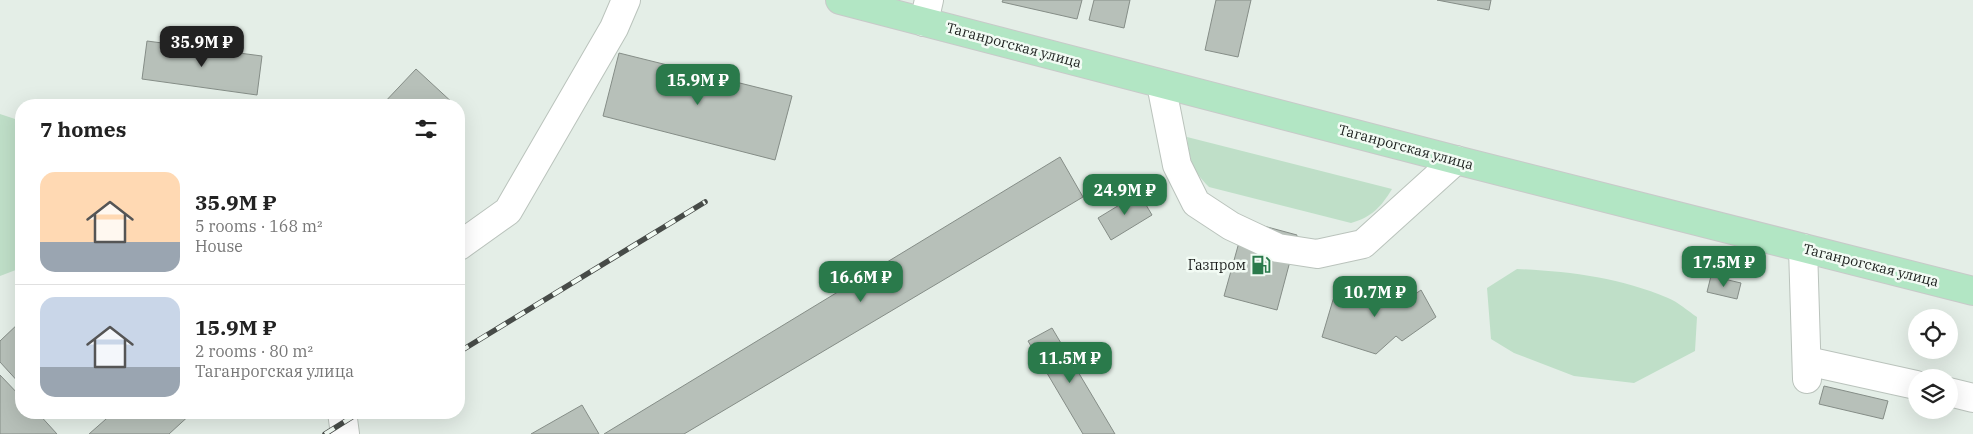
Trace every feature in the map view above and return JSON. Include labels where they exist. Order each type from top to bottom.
[{"type":"main road","name":"Таганрогская улица","points":[[840,0],[926,11],[1161,84],[1973,291]]},
{"type":"lane","points":[[465,242],[508,211],[614,28],[626,0]]},
{"type":"lane","points":[[1161,84],[1177,165],[1196,203],[1231,226],[1278,248],[1318,254],[1363,244],[1456,160]]},
{"type":"lane","points":[[1803,248],[1807,370],[1908,384]]},
{"type":"lane","points":[[1958,394],[1973,398]]},
{"type":"lane","points":[[343,419],[345,434]]},
{"type":"green space","points":[[0,114],[15,119],[15,270],[0,276]]},
{"type":"green space","points":[[1187,137],[1392,189],[1375,210],[1365,218],[1351,223],[1209,187],[1195,170],[1189,153]]},
{"type":"green space","points":[[1517,269],[1594,277],[1632,285],[1672,300],[1697,317],[1695,351],[1634,383],[1574,376],[1514,353],[1491,339],[1487,288]]},
{"type":"building","points":[[1003,0],[1082,0],[1077,19],[1002,2]]},
{"type":"building","points":[[1094,0],[1130,0],[1124,28],[1089,20]]},
{"type":"building","points":[[1216,0],[1251,0],[1238,57],[1205,50]]},
{"type":"building","points":[[1437,0],[1491,0],[1489,10]]},
{"type":"building","points":[[147,41],[262,56],[257,95],[142,79]]},
{"type":"building","points":[[619,53],[792,96],[775,160],[603,116]]},
{"type":"building","points":[[416,69],[448,99],[388,99]]},
{"type":"building","points":[[1060,157],[1083,197],[684,434],[604,434]]},
{"type":"building","points":[[1139,193],[1152,215],[1111,240],[1098,218]]},
{"type":"building","name":"Газпром","points":[[1245,221],[1297,235],[1277,310],[1224,296]]},
{"type":"building","points":[[1711,276],[1741,283],[1737,299],[1707,292]]},
{"type":"building","points":[[1338,283],[1381,297],[1398,288],[1405,301],[1421,290],[1436,317],[1402,341],[1396,336],[1376,354],[1322,337]]},
{"type":"building","points":[[15,327],[15,378],[0,362],[0,341]]},
{"type":"building","points":[[1052,328],[1115,434],[1083,434],[1028,341]]},
{"type":"building","points":[[0,375],[15,391],[15,419],[43,419],[57,434],[0,434]]},
{"type":"building","points":[[1824,386],[1888,401],[1883,419],[1819,404]]},
{"type":"building","points":[[582,405],[599,434],[531,434]]},
{"type":"building","points":[[106,419],[185,419],[169,434],[89,434]]},
{"type":"railway","points":[[465,348],[705,202]]},
{"type":"railway","points":[[325,434],[349,419]]},
{"type":"place","name":"Газпром","points":[[1261,265]]}]
